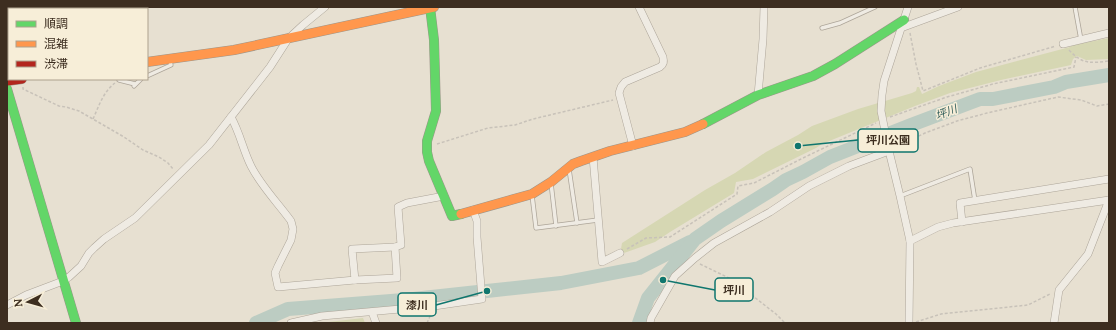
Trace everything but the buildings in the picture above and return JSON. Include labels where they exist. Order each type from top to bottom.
[{"type":"street","points":[[7,305],[26,295],[63,281],[69,277],[81,266],[89,253],[104,239],[135,218],[209,145],[270,67],[288,39],[324,7]]},
{"type":"street","points":[[148,62],[234,50],[432,7],[436,111],[427,141],[427,152],[429,161],[452,216],[532,194],[551,182],[573,164],[684,132],[699,126],[758,95],[813,76],[905,24],[958,7]]},
{"type":"street","points":[[633,146],[619,93],[621,87],[624,82],[660,67],[663,65],[664,61],[639,7]]},
{"type":"street","points":[[758,95],[764,7]]},
{"type":"street","points":[[908,7],[905,24],[884,81],[881,111],[888,151],[910,241],[909,323]]},
{"type":"street","points":[[1064,44],[1109,33]]},
{"type":"street","points":[[7,89],[76,323]]},
{"type":"street","points":[[231,117],[251,165],[260,180],[291,221],[293,228],[291,240],[276,273],[278,287],[397,278],[395,247]]},
{"type":"street","points":[[650,323],[654,312],[675,276],[692,260],[714,243],[770,212],[809,186],[849,166],[888,151]]},
{"type":"street","points":[[593,157],[602,262],[620,253]]},
{"type":"street","points":[[962,222],[960,203],[1109,179],[1109,182]]},
{"type":"street","points":[[355,280],[352,249],[395,247],[401,245],[398,207],[407,203],[444,196]]},
{"type":"street","points":[[910,241],[938,227],[962,222],[1109,200],[1088,254],[1059,290],[1054,323]]},
{"type":"street","points":[[293,323],[322,316],[434,306],[482,299],[474,210]]},
{"type":"street","points":[[372,312],[376,323]]},
{"type":"lane","points":[[822,28],[840,23],[875,7]]},
{"type":"lane","points":[[1075,7],[1081,40]]},
{"type":"lane","points":[[148,76],[171,65],[170,59]]},
{"type":"lane","points":[[119,80],[134,85],[140,80]]},
{"type":"lane","points":[[569,168],[577,223]]},
{"type":"lane","points":[[900,196],[970,169],[975,201]]},
{"type":"lane","points":[[551,182],[556,226]]},
{"type":"lane","points":[[532,194],[536,228],[598,220]]},
{"type":"path","points":[[905,24],[923,91],[980,68],[1064,44],[1076,57],[1086,62],[1109,61]]},
{"type":"path","points":[[620,253],[646,238],[670,237],[737,194],[738,186],[754,183],[883,120],[913,108],[992,84],[1074,67],[1076,57]]},
{"type":"path","points":[[22,80],[23,89],[59,106],[79,111],[94,119],[143,150],[168,163],[178,176]]},
{"type":"path","points":[[94,119],[104,95],[109,88],[119,80]]},
{"type":"path","points":[[888,151],[925,133],[987,112],[1058,97],[1081,100],[1097,106],[1109,104]]},
{"type":"path","points":[[427,147],[488,128],[515,125],[533,119],[621,99]]},
{"type":"path","points":[[692,260],[731,279],[776,314],[785,323]]},
{"type":"path","points":[[914,323],[941,314],[1028,305],[1059,290]]},
{"type":"green space","points":[[1109,38],[1109,59],[1086,60],[1077,56],[1073,59],[1071,65],[950,93],[915,106],[822,144],[753,179],[736,182],[734,193],[655,242],[624,253],[621,249],[622,243],[766,152],[812,126],[858,109],[912,93],[916,91],[917,87],[919,87],[922,94],[976,72],[1073,45]]},
{"type":"green space","points":[[363,318],[365,323],[320,323]]},
{"type":"waterway","name":"坪川","points":[[639,323],[648,298],[695,239],[786,180],[830,157],[980,99],[993,99],[1054,87],[1066,82],[1109,75]]},
{"type":"waterway","points":[[256,323],[288,309],[404,300],[561,283],[639,268],[690,242]]},
{"type":"traffic: fast","points":[[430,7],[434,40],[436,111],[427,141],[427,152],[429,161],[452,216],[461,214]]},
{"type":"traffic: fast","points":[[703,124],[758,95],[813,76],[835,64],[904,20]]},
{"type":"traffic: fast","points":[[7,89],[76,323]]},
{"type":"traffic: slow","points":[[148,62],[234,50],[434,7]]},
{"type":"traffic: slow","points":[[461,214],[532,194],[551,182],[573,164],[581,161],[610,151],[685,132],[703,124]]},
{"type":"traffic: jam","points":[[7,81],[14,80]]},
{"type":"place","name":"坪川公園","points":[[798,146]]},
{"type":"place","name":"坪川","points":[[663,280]]},
{"type":"place","name":"漆川","points":[[487,291]]}]
